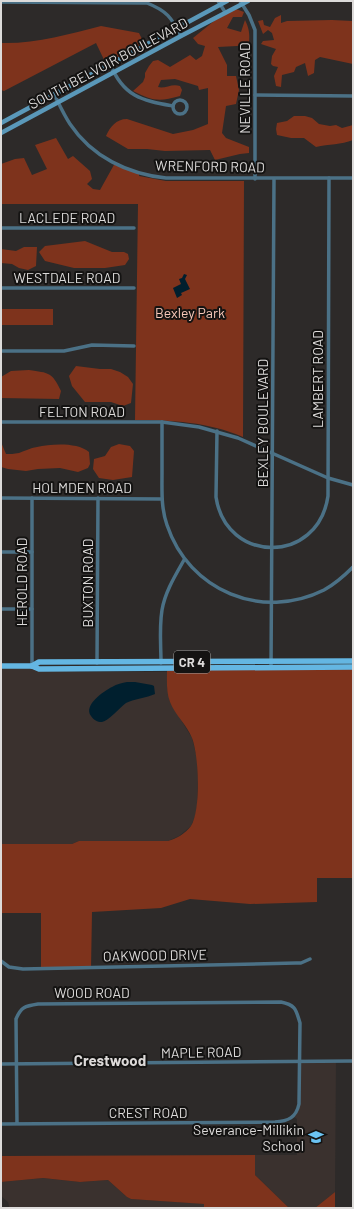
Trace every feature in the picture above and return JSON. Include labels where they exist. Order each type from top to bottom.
[{"type":"main road","name":"CR 4","points":[[32,666],[39,662],[353,661]]},
{"type":"main road","name":"CR 4","points":[[1,666],[32,666],[39,669],[353,667]]},
{"type":"street","points":[[1,2],[136,1],[147,3],[159,8],[171,18],[181,36]]},
{"type":"street","name":"SOUTH BELVOIR BOULEVARD","points":[[1,123],[219,3],[227,1]]},
{"type":"street","name":"SOUTH BELVOIR BOULEVARD","points":[[1,133],[241,2],[248,1]]},
{"type":"street","name":"NEVILLE ROAD","points":[[241,2],[249,15],[255,30],[255,179]]},
{"type":"street","points":[[219,3],[225,12]]},
{"type":"street","points":[[110,64],[113,73],[122,86],[135,97],[150,102],[173,106]]},
{"type":"street","name":"WRENFORD ROAD","points":[[54,94],[70,124],[85,142],[100,156],[136,173],[166,178],[353,178]]},
{"type":"street","points":[[255,95],[353,96]]},
{"type":"street","points":[[177,100],[182,100],[186,102],[187,109],[182,114],[177,114],[173,106],[177,100]]},
{"type":"street","name":"LAMBERT ROAD","points":[[272,548],[298,542],[309,534],[323,516],[327,503],[329,178]]},
{"type":"street","name":"BEXLEY BOULEVARD","points":[[271,668],[274,179]]},
{"type":"street","name":"LACLEDE ROAD","points":[[1,228],[134,228]]},
{"type":"street","name":"WESTDALE ROAD","points":[[1,288],[134,288]]},
{"type":"street","points":[[1,351],[64,351],[92,346],[134,346]]},
{"type":"street","name":"FELTON ROAD","points":[[1,422],[162,422],[199,427],[238,438],[328,478],[353,485]]},
{"type":"street","points":[[162,422],[162,499],[168,529],[184,560],[213,586],[224,592],[245,599],[272,602],[294,600],[318,593],[336,582],[353,567]]},
{"type":"street","points":[[217,431],[216,497],[222,517],[231,529],[245,541],[257,546],[272,548]]},
{"type":"street","name":"HOLMDEN ROAD","points":[[1,498],[162,499]]},
{"type":"street","name":"HEROLD ROAD","points":[[32,498],[32,666]]},
{"type":"street","name":"BUXTON ROAD","points":[[98,498],[98,668]]},
{"type":"street","points":[[1,552],[32,552]]},
{"type":"street","points":[[160,668],[162,611],[171,582],[184,560]]},
{"type":"street","points":[[1,609],[32,608]]},
{"type":"street","name":"OAKWOOD DRIVE","points":[[1,961],[9,968],[23,969],[296,964],[310,959]]},
{"type":"street","name":"WOOD ROAD","points":[[17,1124],[16,1019],[20,1011],[26,1005],[282,1002],[290,1004],[296,1010],[300,1023],[299,1062]]},
{"type":"street","name":"MAPLE ROAD","points":[[1,1064],[353,1061]]},
{"type":"street","name":"CREST ROAD","points":[[1,1124],[287,1121],[294,1117],[297,1113],[299,1104],[299,1062]]},
{"type":"shaded area","points":[[1,666],[82,672],[167,672],[167,686],[170,702],[192,738],[197,758],[197,806],[196,814],[191,826],[179,836],[168,841],[79,841],[72,844],[1,844]]},
{"type":"shaded area","name":"Severance-Millikin School","points":[[336,1061],[335,1192],[315,1208],[289,1208],[255,1175],[255,1155],[297,1155],[297,1119],[294,1117],[297,1113],[299,1062]]},
{"type":"shaded area","points":[[43,1178],[80,1182],[108,1180],[131,1199],[241,1206],[241,1208],[9,1208],[8,1202],[1,1196],[1,1182]]},
{"type":"green space","points":[[236,9],[244,12],[242,17],[233,17],[227,28],[241,32],[245,20],[249,31],[249,43],[237,46],[218,47],[227,65],[227,76],[236,76],[239,90],[236,104],[226,106],[222,133],[226,138],[249,147],[249,153],[215,160],[210,150],[165,151],[128,149],[106,136],[114,124],[123,119],[173,134],[193,130],[208,124],[208,88],[199,90],[198,86],[175,79],[161,80],[158,87],[174,85],[180,86],[182,90],[180,96],[156,100],[145,97],[133,91],[143,82],[145,73],[153,61],[158,60],[170,67],[190,55],[196,60],[202,56],[205,46],[198,44],[193,38],[214,21]]},
{"type":"green space","points":[[281,15],[281,23],[287,21],[353,21],[353,64],[320,57],[315,60],[314,73],[308,76],[305,63],[296,67],[294,72],[282,75],[281,87],[276,86],[274,76],[278,67],[271,64],[272,56],[276,49],[261,44],[263,41],[274,40],[272,33],[268,30],[263,34],[258,21],[263,20],[264,25],[270,27],[275,18]]},
{"type":"green space","points":[[101,26],[139,33],[145,45],[107,66],[96,43],[4,91],[1,90],[1,43],[39,40]]},
{"type":"green space","points":[[294,116],[305,116],[312,118],[319,124],[330,126],[336,125],[342,128],[353,125],[353,140],[344,143],[316,147],[304,138],[291,138],[277,135],[277,123],[287,121]]},
{"type":"green space","name":"Bexley Park","points":[[56,138],[68,159],[73,156],[90,171],[92,179],[87,184],[93,189],[100,190],[115,163],[139,173],[139,176],[166,181],[244,181],[243,437],[203,425],[135,420],[138,204],[1,204],[1,164],[15,159],[24,158],[32,175],[47,169],[35,145]]},
{"type":"green space","points":[[85,241],[112,252],[124,252],[128,254],[129,259],[125,265],[105,268],[74,268],[45,261],[39,252],[45,246]]},
{"type":"green space","points":[[24,247],[37,247],[36,266],[28,270],[19,268],[12,264],[1,263],[1,249],[16,251]]},
{"type":"green space","points":[[1,309],[53,309],[53,325],[1,325]]},
{"type":"green space","points":[[76,366],[111,369],[128,377],[133,384],[131,403],[123,406],[111,402],[85,402],[72,386],[69,376]]},
{"type":"green space","points":[[29,370],[49,374],[55,380],[61,391],[59,399],[1,398],[1,377],[11,371]]},
{"type":"green space","points":[[1,442],[6,454],[19,453],[32,448],[49,445],[71,445],[89,452],[90,464],[88,468],[78,472],[60,468],[26,471],[8,469],[1,467]]},
{"type":"green space","points":[[119,444],[130,446],[134,451],[132,477],[113,480],[99,478],[93,469],[94,459],[105,456],[111,447]]},
{"type":"green space","points":[[353,667],[353,878],[317,878],[317,902],[250,904],[190,899],[161,908],[92,912],[91,969],[41,970],[41,913],[1,913],[1,844],[72,844],[79,841],[168,841],[181,835],[189,829],[194,818],[198,796],[196,757],[190,733],[172,707],[169,698],[167,668]]},
{"type":"green space","points":[[255,1155],[255,1175],[289,1208],[204,1208],[204,1204],[131,1199],[108,1180],[80,1182],[43,1178],[1,1182],[1,1156]]},
{"type":"green space","points":[[335,1192],[335,1208],[315,1208]]},
{"type":"water","points":[[184,274],[187,275],[185,279],[190,289],[181,293],[182,295],[177,298],[173,288],[181,284],[179,279],[182,278]]},
{"type":"water","points":[[127,682],[152,685],[154,686],[155,694],[126,703],[105,721],[99,722],[93,719],[89,712],[92,703],[104,692],[114,686]]},
{"type":"place","name":"Severance-Millikin School","points":[[316,1137]]},
{"type":"district","name":"Crestwood","points":[[110,1060]]}]
